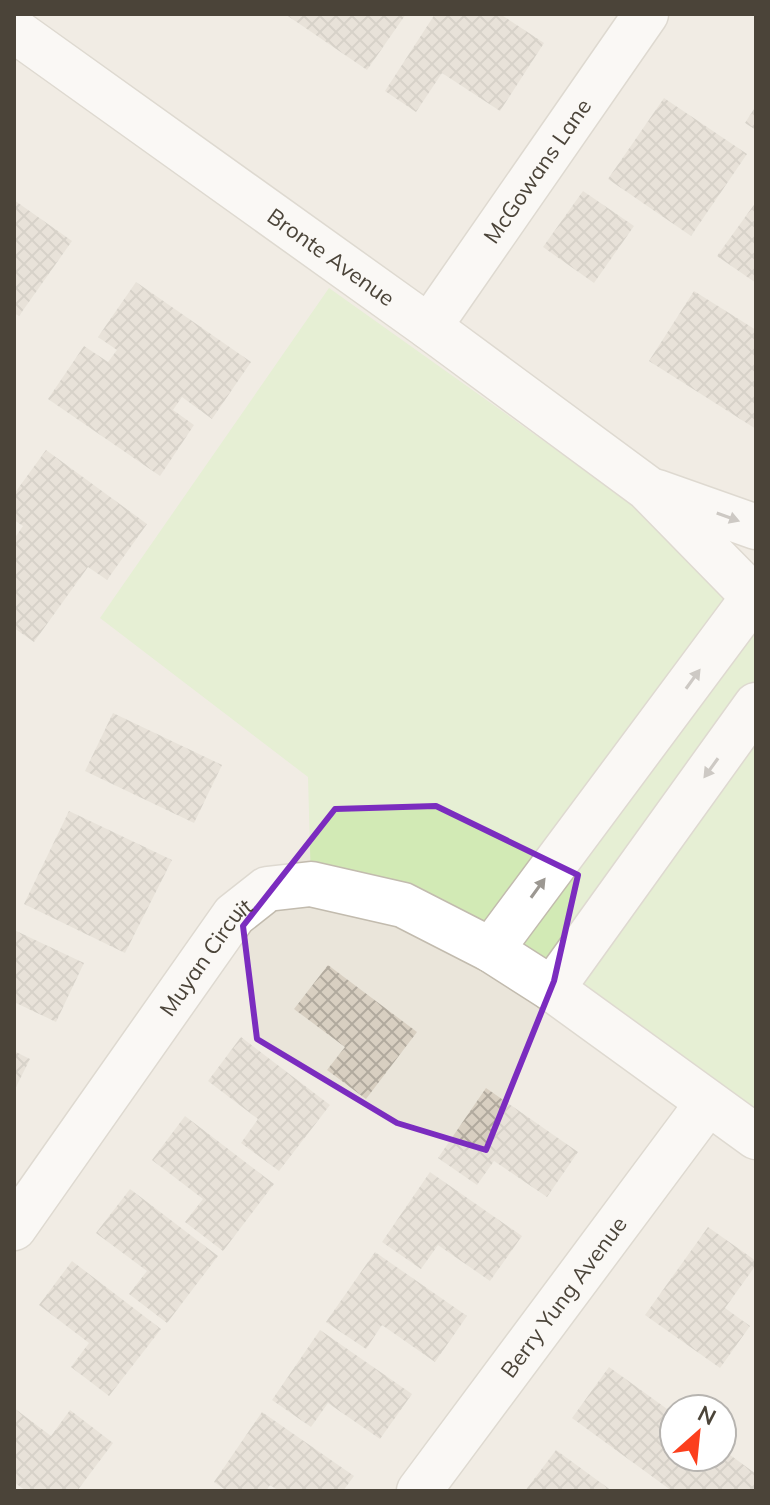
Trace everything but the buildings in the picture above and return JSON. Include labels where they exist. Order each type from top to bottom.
[{"type":"street","name":"McGowans Lane","points":[[429,327],[646,14]]},
{"type":"street","name":"Bronte Avenue","points":[[14,30],[429,327],[647,488],[752,590]]},
{"type":"street","name":"Bronte Avenue","points":[[647,488],[756,527]]},
{"type":"street","points":[[491,950],[752,590]]},
{"type":"street","points":[[552,989],[756,705]]},
{"type":"street","name":"Muyan Circuit","points":[[14,1228],[234,915],[267,889],[311,884],[403,905],[491,950],[552,989],[756,1137]]},
{"type":"street","name":"Berry Yung Avenue","points":[[419,1491],[707,1104]]},
{"type":"highlighted area","points":[[436,806],[578,875],[554,981],[486,1150],[397,1123],[257,1039],[243,926],[335,809]]},
{"type":"shaded area","points":[[14,14],[756,14],[756,1491],[14,1491]]},
{"type":"green space","points":[[329,288],[756,592],[756,1137],[552,989],[311,884],[308,777],[100,618]]}]
